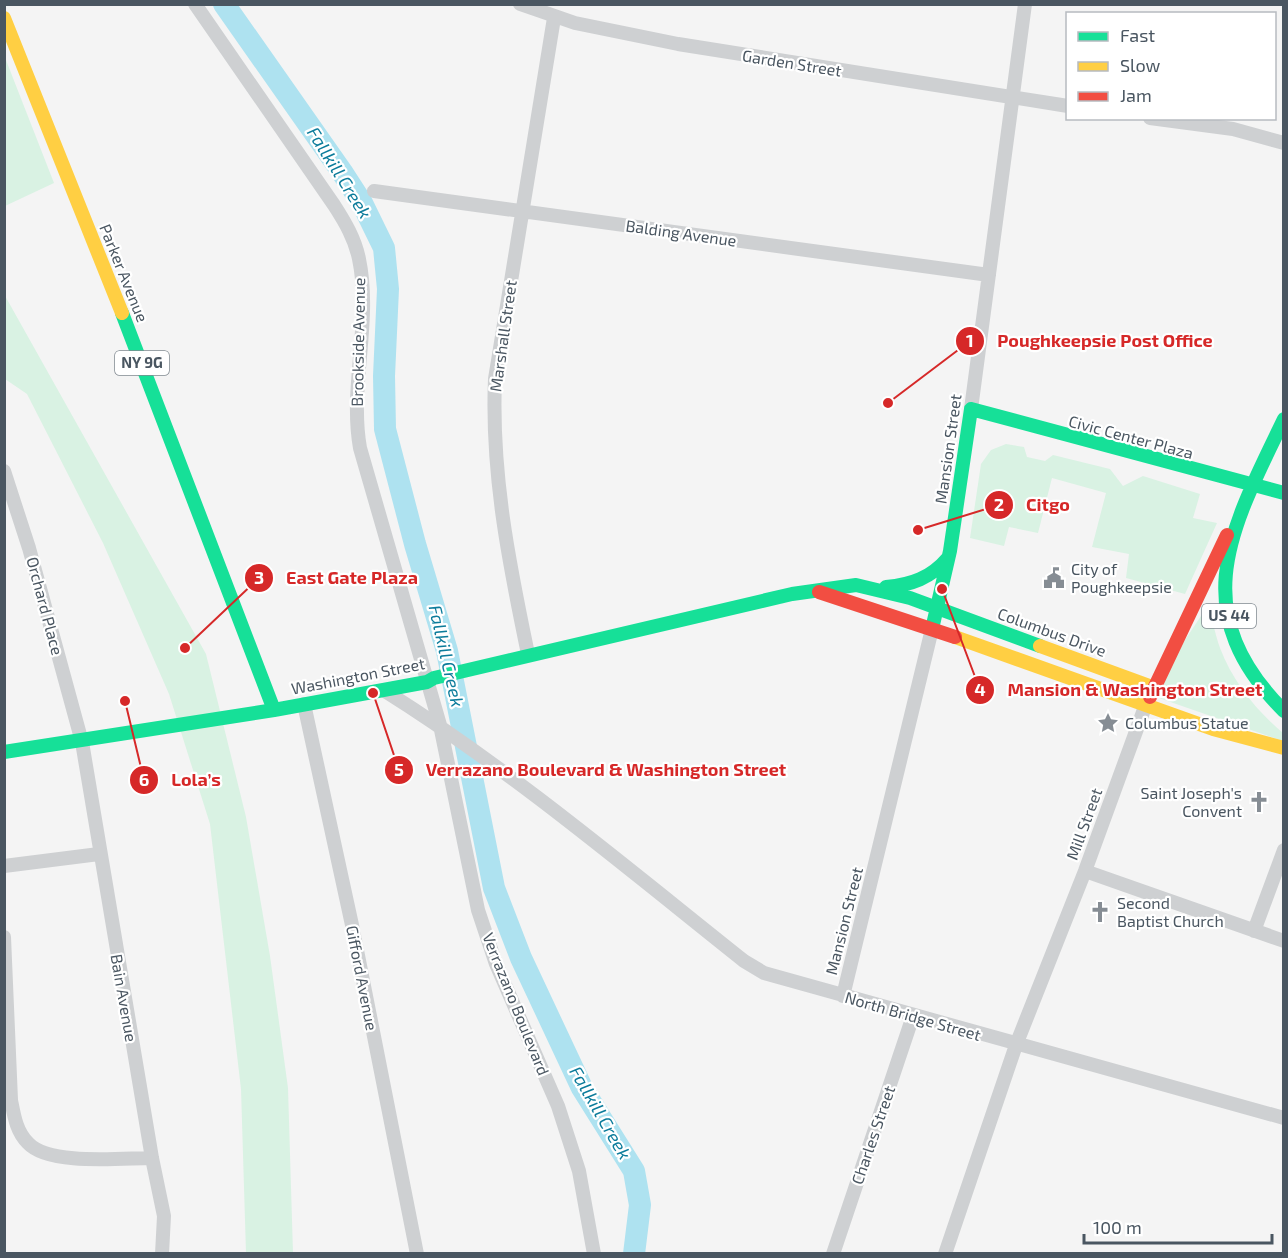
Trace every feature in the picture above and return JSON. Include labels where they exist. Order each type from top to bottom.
[{"type":"main road","name":"Parker Avenue","points":[[4,18],[127,324],[274,710]]},
{"type":"main road","name":"Civic Center Plaza","points":[[971,410],[1284,494]]},
{"type":"main road","name":"Mansion Street","points":[[932,629],[949,557],[971,410]]},
{"type":"main road","name":"Mill Street","points":[[1146,704],[1216,553],[1243,508],[1284,419]]},
{"type":"main road","name":"US 44","points":[[1243,508],[1226,563],[1228,609],[1236,643],[1246,664],[1266,693],[1284,711]]},
{"type":"main road","points":[[863,586],[900,586],[917,582],[935,572],[949,557]]},
{"type":"main road","name":"Washington Street","points":[[4,752],[82,742],[385,691],[528,654],[680,621],[763,600],[847,586],[863,586],[899,594],[938,608]]},
{"type":"main road","name":"Washington Street","points":[[819,592],[932,629]]},
{"type":"main road","name":"Columbus Drive","points":[[938,608],[1155,688]]},
{"type":"main road","points":[[932,629],[1213,729],[1284,748]]},
{"type":"street","name":"Brookside Avenue","points":[[195,4],[334,205],[353,240],[359,259],[362,301],[357,432],[431,680]]},
{"type":"street","name":"Garden Street","points":[[520,4],[554,18],[678,44],[1066,106]]},
{"type":"street","name":"Mansion Street","points":[[971,410],[1025,4]]},
{"type":"street","name":"Marshall Street","points":[[528,654],[508,556],[497,482],[493,412],[495,380],[554,18]]},
{"type":"street","points":[[1165,120],[1233,129],[1284,143]]},
{"type":"street","name":"Balding Avenue","points":[[374,191],[989,275]]},
{"type":"street","name":"Orchard Place","points":[[4,471],[29,548],[82,742]]},
{"type":"street","name":"Mansion Street","points":[[843,996],[932,629]]},
{"type":"street","name":"Verrazano Boulevard","points":[[431,680],[478,910],[496,964],[558,1106],[579,1171],[594,1254]]},
{"type":"street","name":"North Bridge Street","points":[[385,691],[440,725],[744,961],[764,973],[1016,1046],[1284,1118]]},
{"type":"street","name":"Gifford Avenue","points":[[304,704],[352,925],[417,1254]]},
{"type":"street","name":"Mill Street","points":[[945,1254],[1016,1046],[1085,871],[1146,704]]},
{"type":"street","name":"Bain Avenue","points":[[82,742],[99,854],[164,1216],[162,1254]]},
{"type":"street","points":[[1254,931],[1284,850]]},
{"type":"street","points":[[4,866],[99,854]]},
{"type":"street","points":[[1085,871],[1284,941]]},
{"type":"street","points":[[4,937],[11,1100],[15,1124],[28,1144],[51,1156],[152,1158]]},
{"type":"street","name":"Charles Street","points":[[833,1254],[913,1016]]},
{"type":"green space","points":[[4,55],[54,183],[5,206],[4,206]]},
{"type":"green space","points":[[4,294],[206,654],[246,817],[270,956],[288,1088],[293,1253],[246,1253],[241,1089],[210,824],[169,694],[103,543],[27,394],[5,379]]},
{"type":"green space","points":[[1006,444],[1024,447],[1027,457],[1045,461],[1053,455],[1110,469],[1123,486],[1143,476],[1200,494],[1193,518],[1217,523],[1185,594],[1126,578],[1129,554],[1092,547],[1106,493],[1052,478],[1038,533],[1009,527],[1004,546],[970,538],[981,464],[991,450]]},
{"type":"green space","points":[[1207,607],[1225,660],[1255,705],[1283,733],[1283,741],[1156,697],[1171,661]]},
{"type":"waterway","name":"Fallkill Creek","points":[[224,4],[342,172],[362,203],[384,248],[388,289],[384,376],[385,429],[415,544],[447,651],[494,888],[521,958],[582,1088],[634,1171],[640,1205],[634,1254]]},
{"type":"traffic: fast","points":[[4,752],[274,710],[122,313]]},
{"type":"traffic: fast","points":[[932,629],[950,551],[971,409],[1284,493]]},
{"type":"traffic: fast","points":[[1284,419],[1248,496],[1235,532],[1227,568],[1226,603],[1234,638],[1253,674],[1284,711]]},
{"type":"traffic: fast","points":[[886,587],[920,579],[935,571],[948,558]]},
{"type":"traffic: fast","points":[[274,710],[427,682],[434,678],[792,594],[856,585],[910,598],[1040,646]]},
{"type":"traffic: slow","points":[[4,18],[122,313]]},
{"type":"traffic: slow","points":[[955,637],[1213,729],[1284,748]]},
{"type":"traffic: slow","points":[[1040,646],[1155,688]]},
{"type":"traffic: jam","points":[[1150,697],[1227,535]]},
{"type":"traffic: jam","points":[[819,592],[955,637]]},
{"type":"place","name":"Poughkeepsie Post Office","points":[[888,403]]},
{"type":"place","name":"Citgo","points":[[918,530]]},
{"type":"place","name":"City of Poughkeepsie","points":[[1054,578]]},
{"type":"place","name":"Mansion & Washington Street","points":[[942,589]]},
{"type":"place","name":"East Gate Plaza","points":[[185,648]]},
{"type":"place","name":"Verrazano Boulevard & Washington Street","points":[[373,693]]},
{"type":"place","name":"Lola’s","points":[[125,701]]},
{"type":"place","name":"Columbus Statue","points":[[1108,723]]},
{"type":"place","name":"Saint Joseph's Convent","points":[[1259,802]]},
{"type":"place","name":"Second Baptist Church","points":[[1100,912]]}]
